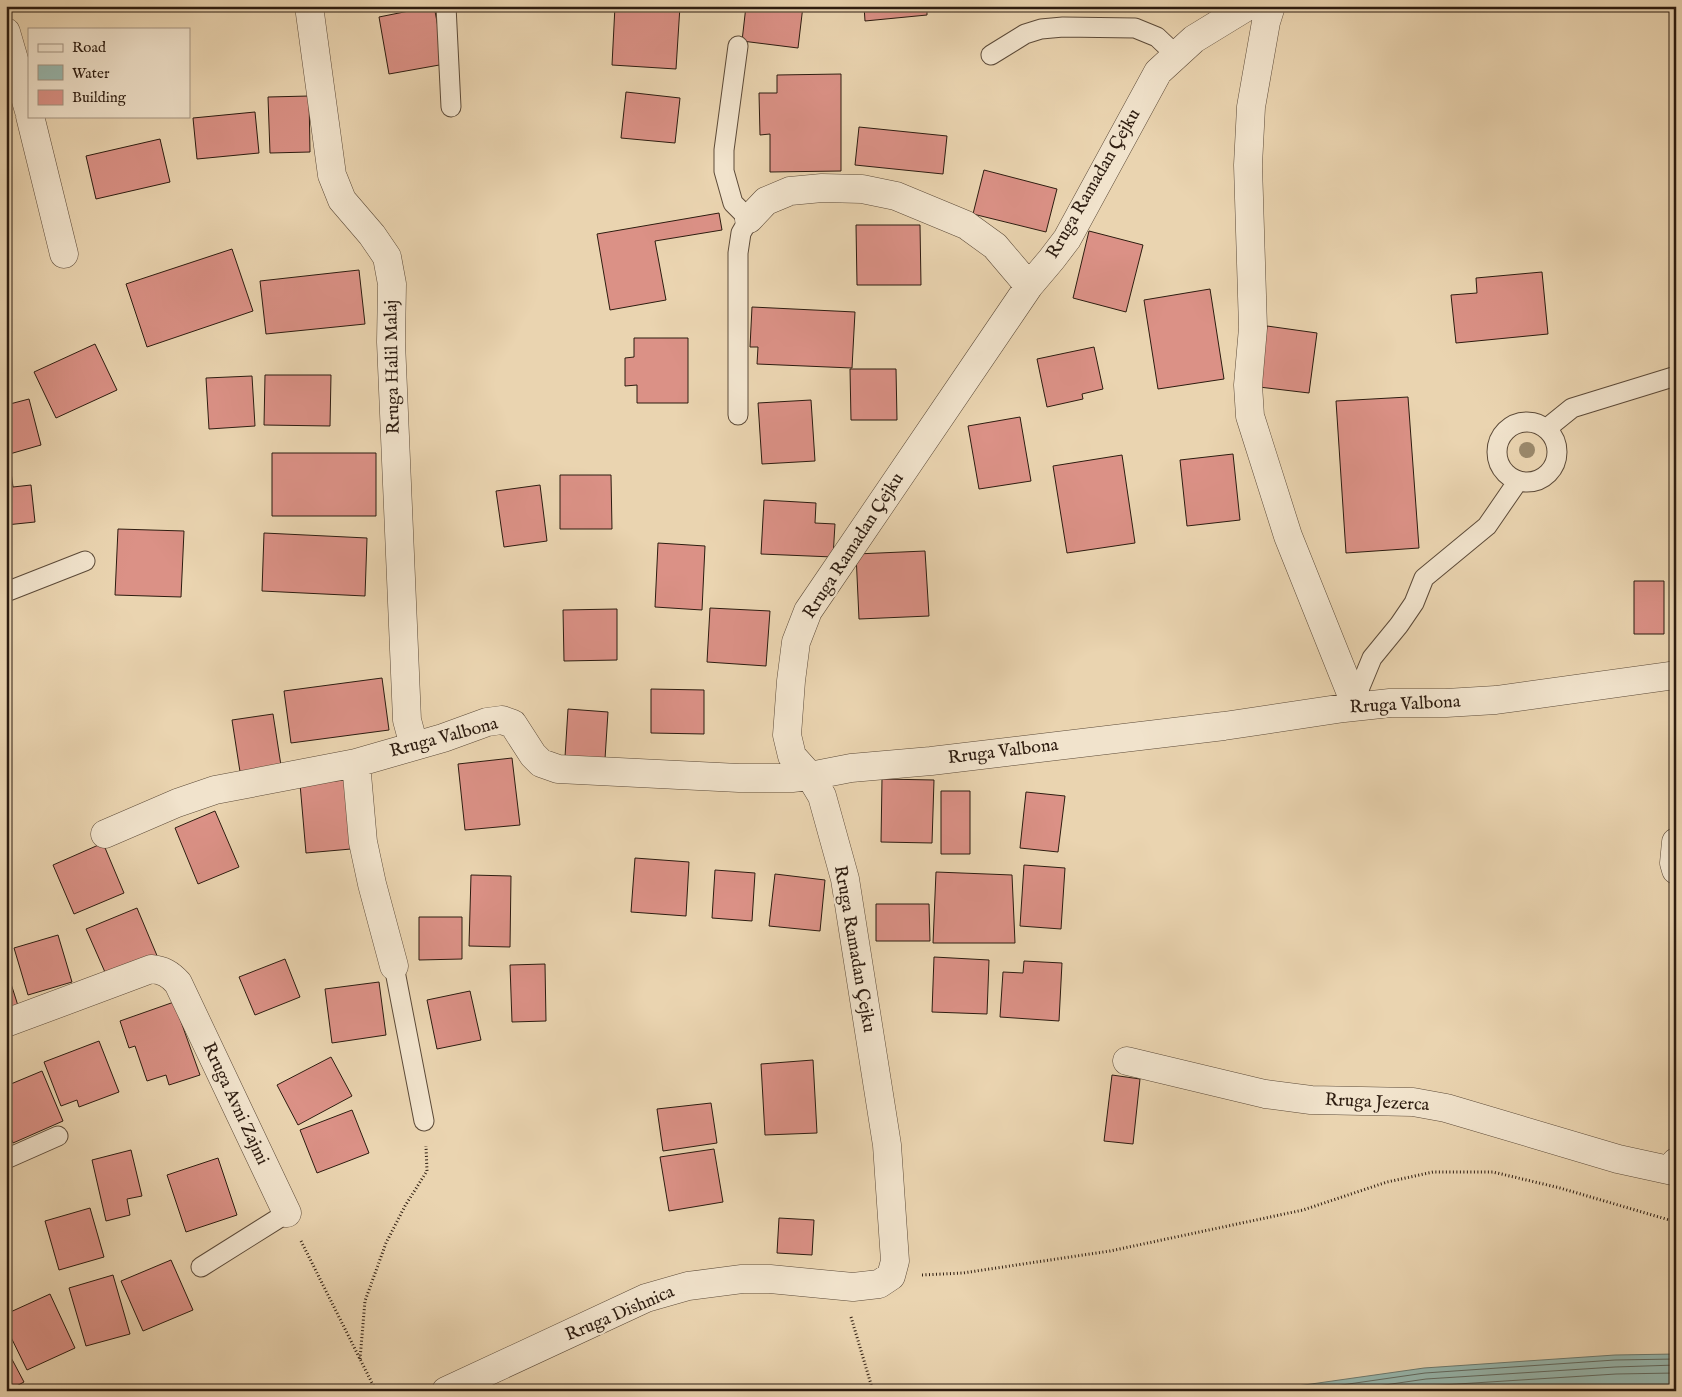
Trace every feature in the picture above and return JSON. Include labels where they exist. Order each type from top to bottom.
[{"type":"street","name":"Rruga Halil Malaj","points":[[309,6],[332,175],[342,200],[372,234],[387,257],[392,284],[391,342],[406,711],[414,746]]},
{"type":"street","name":"Rruga Ramadan Çejku","points":[[891,1276],[895,1260],[887,1145],[845,879],[822,796],[810,776],[792,756],[787,735],[790,681],[796,642],[808,611],[1029,286],[1067,239],[1158,72],[1194,39],[1248,6]]},
{"type":"street","points":[[1271,6],[1266,22],[1251,107],[1248,165],[1252,328],[1248,385],[1250,416],[1288,536],[1356,706]]},
{"type":"street","points":[[6,32],[28,108]]},
{"type":"street","points":[[30,118],[64,254]]},
{"type":"street","points":[[750,219],[766,201],[790,191],[822,188],[862,189],[896,196],[966,225],[995,246],[1029,286]]},
{"type":"street","name":"Rruga Valbona","points":[[105,834],[176,803],[215,790],[356,763],[487,722],[502,720],[513,724],[533,755],[541,763],[558,769],[739,778],[810,776],[851,768],[931,761],[1224,726],[1356,706],[1390,703],[1446,703],[1496,700],[1676,675]]},
{"type":"street","points":[[356,763],[364,842],[372,884],[394,966]]},
{"type":"street","points":[[1676,842],[1674,863],[1676,870]]},
{"type":"street","name":"Rruga Avni Zajmi","points":[[6,1023],[151,969],[161,970],[171,975],[178,983],[287,1214]]},
{"type":"street","name":"Rruga Jezerca","points":[[1127,1061],[1287,1098],[1421,1103],[1501,1123],[1618,1159],[1673,1171],[1676,1162]]},
{"type":"street","name":"Rruga Dishnica","points":[[446,1391],[646,1298],[688,1286],[770,1279],[853,1287],[879,1284],[891,1276]]},
{"type":"lane","points":[[446,6],[451,106]]},
{"type":"lane","points":[[991,55],[1025,34],[1041,29],[1072,27],[1135,28],[1157,37],[1176,55]]},
{"type":"lane","points":[[738,46],[724,150],[724,171],[733,203],[750,219],[741,233],[738,253],[738,416]]},
{"type":"lane","points":[[1546,429],[1572,408],[1676,376]]},
{"type":"lane","points":[[1528,422],[1538,424],[1546,429],[1553,437],[1557,446],[1554,467],[1538,480],[1518,481],[1509,477],[1502,470],[1496,452],[1498,442],[1503,433],[1510,427],[1528,422]]},
{"type":"lane","points":[[1356,706],[1360,687],[1372,658],[1414,603],[1424,578],[1487,526],[1518,481]]},
{"type":"lane","points":[[6,592],[85,561]]},
{"type":"lane","points":[[394,966],[424,1121]]},
{"type":"lane","points":[[6,1159],[58,1136]]},
{"type":"lane","points":[[201,1267],[287,1214]]},
{"type":"path","points":[[360,1359],[365,1301],[386,1243],[405,1206],[428,1171],[424,1121]]},
{"type":"path","points":[[891,1276],[963,1273],[1110,1252],[1303,1210],[1388,1182],[1433,1172],[1493,1172],[1560,1188],[1676,1222]]},
{"type":"path","points":[[287,1214],[376,1391]]},
{"type":"path","points":[[850,1313],[873,1391]]},
{"type":"water","points":[[1676,1354],[1676,1391],[1239,1391],[1283,1388],[1424,1368],[1615,1355]]},
{"type":"building","points":[[434,6],[445,64],[389,74],[379,17]]},
{"type":"building","points":[[615,6],[680,6],[676,69],[612,65]]},
{"type":"building","points":[[746,6],[803,6],[798,48],[742,41]]},
{"type":"building","points":[[864,6],[927,6],[927,15],[865,21]]},
{"type":"building","points":[[1083,6],[1109,6],[1109,9]]},
{"type":"building","points":[[1164,6],[1212,6],[1212,7],[1164,8]]},
{"type":"building","points":[[841,74],[841,171],[770,172],[770,134],[760,135],[759,93],[777,93],[777,75]]},
{"type":"building","points":[[626,92],[680,98],[675,143],[621,138]]},
{"type":"building","points":[[309,96],[310,152],[270,153],[268,97]]},
{"type":"building","points":[[255,112],[259,153],[197,159],[193,118]]},
{"type":"building","points":[[859,127],[947,136],[943,174],[855,165]]},
{"type":"building","points":[[160,139],[170,182],[96,199],[86,156]]},
{"type":"building","points":[[984,170],[1057,189],[1046,232],[973,214]]},
{"type":"building","points":[[719,213],[722,230],[655,241],[666,300],[610,310],[597,234]]},
{"type":"building","points":[[856,225],[920,225],[921,285],[857,285]]},
{"type":"building","points":[[1089,231],[1143,245],[1126,312],[1073,298]]},
{"type":"building","points":[[232,249],[253,311],[147,347],[126,284]]},
{"type":"building","points":[[359,270],[365,324],[266,334],[260,281]]},
{"type":"building","points":[[1542,272],[1548,334],[1456,343],[1451,295],[1477,293],[1476,278]]},
{"type":"building","points":[[1210,289],[1224,379],[1158,389],[1144,300]]},
{"type":"building","points":[[752,307],[855,312],[852,368],[757,364],[758,347],[750,347]]},
{"type":"building","points":[[1267,326],[1317,333],[1309,393],[1259,387]]},
{"type":"building","points":[[634,338],[688,338],[688,403],[637,403],[637,385],[625,386],[625,358],[634,357]]},
{"type":"building","points":[[95,344],[117,390],[56,418],[34,372]]},
{"type":"building","points":[[1094,347],[1103,389],[1082,394],[1083,399],[1047,407],[1037,359]]},
{"type":"building","points":[[850,369],[896,369],[897,420],[851,420]]},
{"type":"building","points":[[265,375],[331,375],[330,426],[264,425]]},
{"type":"building","points":[[252,376],[255,426],[209,429],[206,378]]},
{"type":"building","points":[[1408,397],[1419,548],[1346,553],[1336,401]]},
{"type":"building","points":[[29,399],[41,445],[6,455],[6,405]]},
{"type":"building","points":[[811,400],[815,461],[762,464],[758,403]]},
{"type":"building","points":[[1020,417],[1031,481],[979,489],[968,426]]},
{"type":"building","points":[[272,453],[376,453],[376,516],[272,516]]},
{"type":"building","points":[[1233,454],[1240,520],[1187,526],[1180,460]]},
{"type":"building","points":[[1122,455],[1135,543],[1067,553],[1053,466]]},
{"type":"building","points":[[6,472],[11,472],[13,487],[31,485],[35,522],[6,525]]},
{"type":"building","points":[[560,475],[611,475],[612,529],[560,529]]},
{"type":"building","points":[[540,485],[547,541],[504,547],[496,491]]},
{"type":"building","points":[[764,500],[816,503],[815,523],[835,524],[833,557],[761,554]]},
{"type":"building","points":[[118,529],[184,531],[181,597],[115,595]]},
{"type":"building","points":[[264,533],[367,538],[365,596],[262,591]]},
{"type":"building","points":[[658,543],[705,546],[702,610],[655,607]]},
{"type":"building","points":[[925,551],[929,616],[859,619],[856,554]]},
{"type":"building","points":[[1634,581],[1664,581],[1664,634],[1634,634]]},
{"type":"building","points":[[710,608],[770,611],[766,666],[707,662]]},
{"type":"building","points":[[617,609],[617,660],[564,661],[563,610]]},
{"type":"building","points":[[382,678],[389,730],[291,743],[284,691]]},
{"type":"building","points":[[651,689],[704,690],[704,734],[651,733]]},
{"type":"building","points":[[568,709],[608,712],[605,759],[565,757]]},
{"type":"building","points":[[273,714],[282,772],[241,778],[232,720]]},
{"type":"building","points":[[512,758],[520,825],[465,830],[458,764]]},
{"type":"building","points":[[882,779],[934,780],[932,843],[881,842]]},
{"type":"building","points":[[346,780],[351,849],[306,853],[300,784]]},
{"type":"building","points":[[941,791],[970,791],[970,854],[941,854]]},
{"type":"building","points":[[1026,792],[1065,796],[1058,852],[1020,848]]},
{"type":"building","points":[[215,811],[239,867],[198,884],[175,828]]},
{"type":"building","points":[[103,843],[124,893],[74,914],[53,865]]},
{"type":"building","points":[[635,858],[689,862],[686,916],[631,912]]},
{"type":"building","points":[[1024,865],[1065,868],[1061,929],[1020,926]]},
{"type":"building","points":[[715,870],[755,873],[752,921],[712,918]]},
{"type":"building","points":[[936,872],[1012,875],[1015,943],[933,943]]},
{"type":"building","points":[[775,874],[825,880],[820,931],[769,926]]},
{"type":"building","points":[[471,875],[511,876],[510,947],[469,946]]},
{"type":"building","points":[[876,904],[929,904],[930,941],[876,941]]},
{"type":"building","points":[[137,908],[158,958],[108,979],[86,929]]},
{"type":"building","points":[[419,917],[462,917],[462,959],[419,960]]},
{"type":"building","points":[[58,935],[72,982],[28,995],[14,948]]},
{"type":"building","points":[[934,957],[989,960],[987,1014],[932,1012]]},
{"type":"building","points":[[285,959],[300,997],[255,1015],[239,977]]},
{"type":"building","points":[[1024,961],[1062,963],[1059,1021],[1000,1017],[1003,972],[1023,973]]},
{"type":"building","points":[[545,964],[546,1021],[512,1022],[510,965]]},
{"type":"building","points":[[6,968],[20,1012],[6,1017]]},
{"type":"building","points":[[379,982],[386,1035],[332,1043],[325,989]]},
{"type":"building","points":[[470,991],[481,1040],[437,1049],[427,1000]]},
{"type":"building","points":[[174,1002],[200,1075],[169,1085],[166,1075],[147,1081],[135,1046],[129,1048],[120,1021]]},
{"type":"building","points":[[99,1041],[119,1092],[79,1107],[77,1100],[61,1106],[44,1062]]},
{"type":"building","points":[[331,1057],[352,1096],[298,1125],[277,1085]]},
{"type":"building","points":[[813,1060],[817,1133],[765,1135],[761,1064]]},
{"type":"building","points":[[42,1071],[63,1121],[13,1143],[6,1126],[6,1086]]},
{"type":"building","points":[[1112,1075],[1140,1079],[1133,1144],[1104,1141]]},
{"type":"building","points":[[711,1103],[717,1143],[663,1151],[657,1109]]},
{"type":"building","points":[[352,1110],[369,1153],[317,1173],[300,1130]]},
{"type":"building","points":[[714,1149],[723,1202],[669,1211],[660,1157]]},
{"type":"building","points":[[131,1150],[142,1196],[127,1199],[130,1215],[106,1221],[92,1160]]},
{"type":"building","points":[[218,1158],[237,1215],[186,1232],[167,1175]]},
{"type":"building","points":[[90,1208],[104,1257],[59,1270],[45,1221]]},
{"type":"building","points":[[779,1218],[814,1220],[812,1255],[777,1253]]},
{"type":"building","points":[[171,1260],[193,1310],[143,1331],[121,1281]]},
{"type":"building","points":[[113,1275],[130,1334],[86,1346],[69,1288]]},
{"type":"building","points":[[50,1294],[75,1348],[27,1370],[6,1327],[6,1314]]},
{"type":"building","points":[[6,1348],[24,1382],[7,1391],[6,1391]]}]
